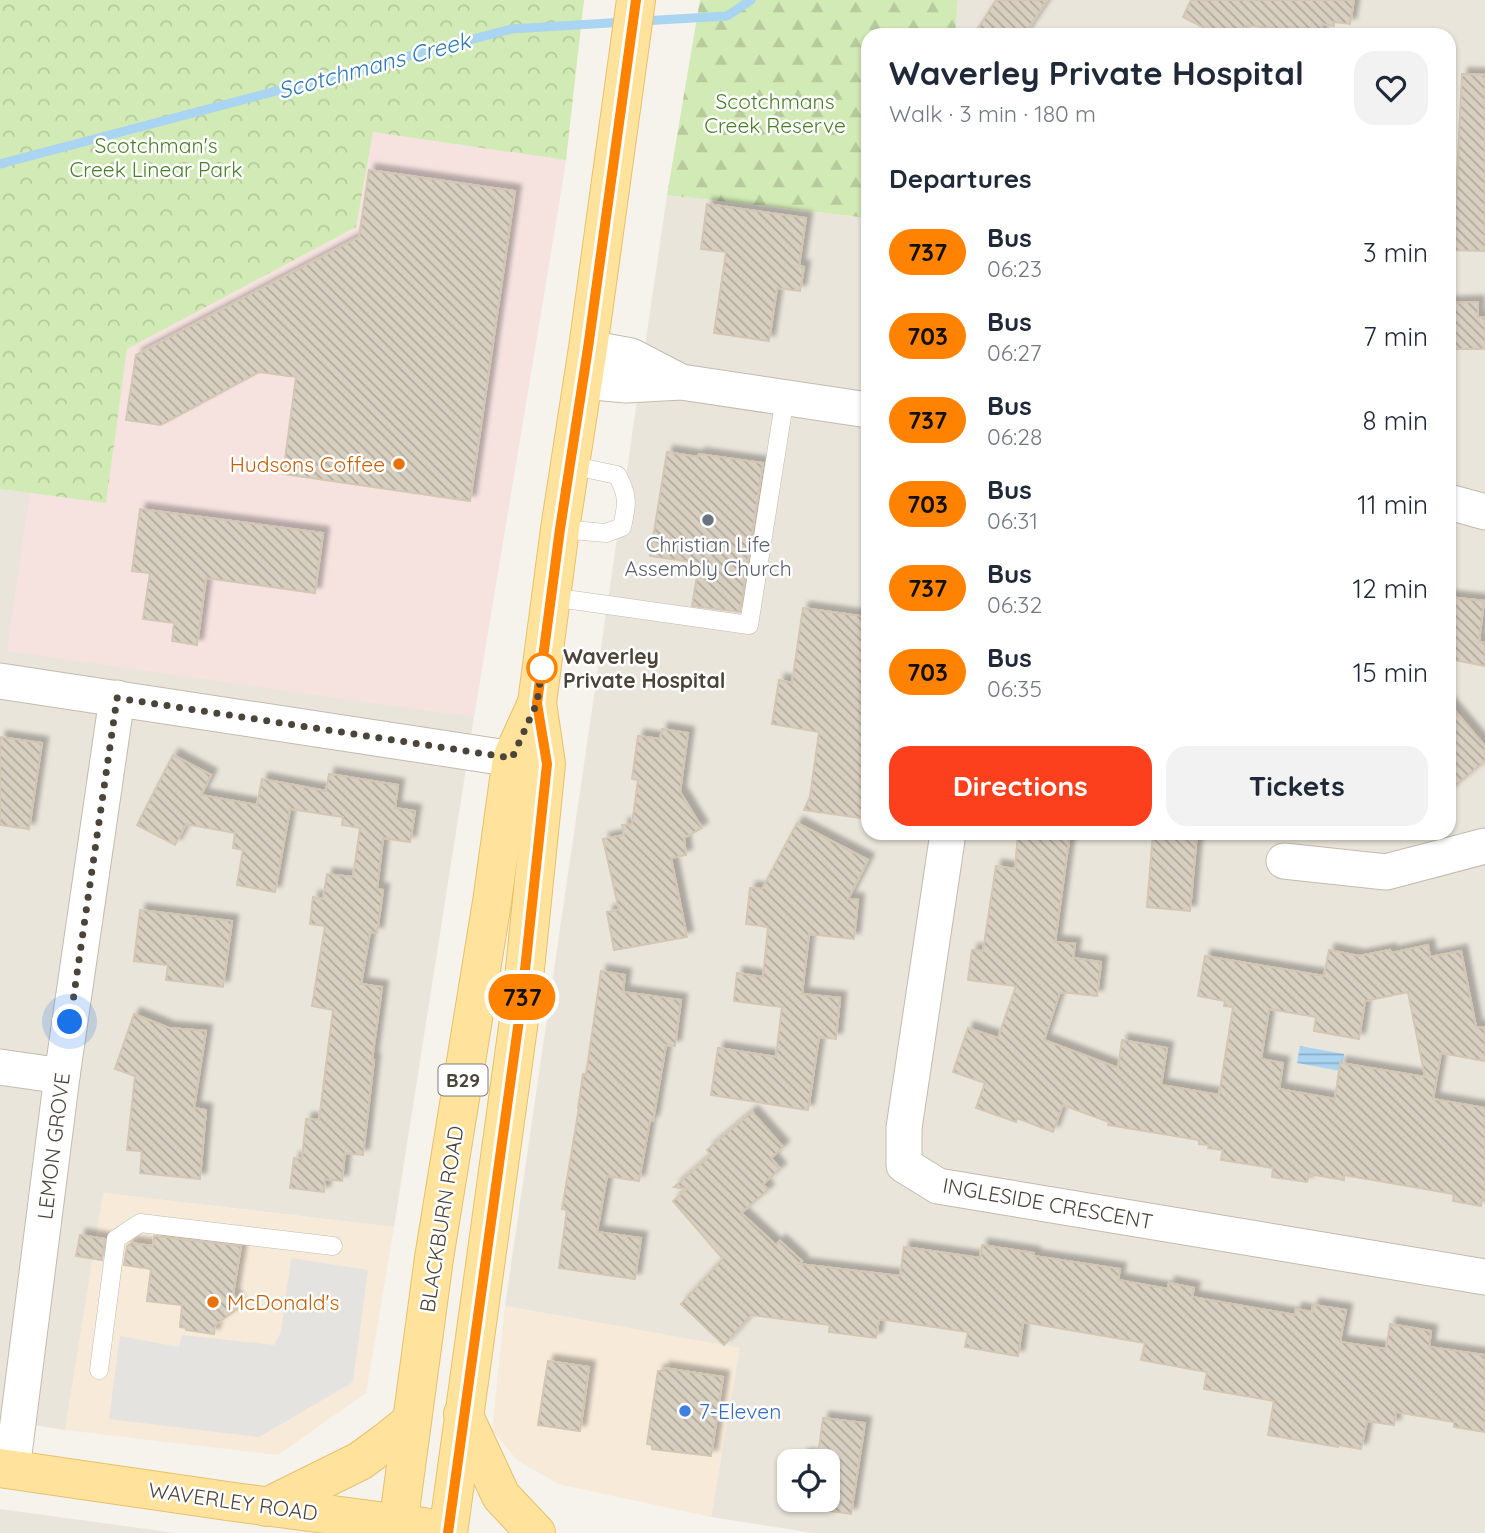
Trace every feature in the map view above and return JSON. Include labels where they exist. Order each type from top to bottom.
[{"type":"main road","name":"BLACKBURN ROAD","points":[[397,1528],[434,1258],[492,902],[529,761],[636,1]]},
{"type":"main road","name":"BLACKBURN ROAD","points":[[454,1532],[463,1414],[522,998],[531,905],[529,761]]},
{"type":"main road","points":[[492,902],[531,905]]},
{"type":"main road","points":[[434,1258],[484,1265]]},
{"type":"main road","points":[[463,1414],[501,1496],[536,1533]]},
{"type":"main road","points":[[277,1520],[412,1421]]},
{"type":"main road","name":"WAVERLEY ROAD","points":[[6,1469],[277,1520],[454,1532]]},
{"type":"street","points":[[585,364],[631,356],[681,382],[861,409]]},
{"type":"street","points":[[1456,504],[1485,512]]},
{"type":"street","points":[[0,681],[529,761]]},
{"type":"street","name":"LEMON GROVE","points":[[6,1469],[117,698]]},
{"type":"street","name":"INGLESIDE CRESCENT","points":[[947,840],[904,1128],[904,1165],[939,1186],[1485,1278]]},
{"type":"street","points":[[1284,861],[1386,872],[1485,846]]},
{"type":"street","points":[[0,1067],[62,1076]]},
{"type":"lane","points":[[551,597],[749,625],[785,397]]},
{"type":"lane","points":[[560,529],[606,533],[622,527],[628,501],[617,475],[570,465]]},
{"type":"lane","points":[[99,1370],[116,1239],[140,1223],[333,1247]]},
{"type":"shaded area","points":[[958,0],[1485,0],[1485,1533],[813,1533],[711,1517],[739,1348],[505,1306],[667,195],[861,217],[861,840],[1456,840],[1456,28],[956,28]]},
{"type":"shaded area","points":[[372,132],[566,160],[474,717],[394,1227],[104,1193],[65,1430],[0,1420],[0,489],[106,503],[127,349],[356,227]]},
{"type":"shaded area","points":[[372,132],[566,160],[474,717],[7,651],[30,493],[106,503],[127,349],[356,227]]},
{"type":"shaded area","points":[[103,1193],[394,1227],[366,1393],[278,1455],[65,1430]]},
{"type":"shaded area","points":[[291,1258],[368,1270],[353,1382],[259,1437],[109,1419],[120,1336],[179,1347],[182,1335],[274,1345],[281,1332]]},
{"type":"shaded area","name":"7-Eleven","points":[[505,1306],[740,1348],[711,1517],[558,1484],[517,1460],[492,1430]]},
{"type":"shaded area","points":[[0,1509],[176,1533],[0,1533]]},
{"type":"green space","name":"Scotchman's Creek Linear Park","points":[[0,0],[584,0],[566,160],[373,132],[356,227],[127,349],[106,503],[0,489]]},
{"type":"green space","name":"Scotchmans Creek Reserve","points":[[700,0],[958,0],[956,28],[861,28],[861,217],[667,195]]},
{"type":"water","points":[[1300,1046],[1344,1054],[1341,1071],[1297,1063]]},
{"type":"building","points":[[996,0],[1047,0],[1029,28],[978,28]]},
{"type":"building","points":[[1191,0],[1354,0],[1350,24],[1334,22],[1334,26],[1322,24],[1322,28],[1268,28],[1246,25],[1244,28],[1204,28],[1183,17]]},
{"type":"building","points":[[1462,74],[1485,75],[1485,251],[1456,250]]},
{"type":"building","points":[[369,170],[515,191],[470,501],[283,474],[296,377],[259,372],[161,425],[126,420],[136,355],[359,237]]},
{"type":"building","points":[[707,204],[806,218],[799,266],[804,267],[800,291],[777,288],[769,341],[714,333],[726,252],[701,249]]},
{"type":"building","points":[[1478,302],[1478,317],[1485,317],[1485,349],[1456,349],[1456,303]]},
{"type":"building","points":[[667,452],[763,463],[740,612],[692,606],[699,563],[650,556]]},
{"type":"building","points":[[140,509],[323,533],[315,593],[206,578],[197,645],[172,641],[174,623],[143,619],[150,573],[132,571]]},
{"type":"building","points":[[1456,598],[1484,601],[1479,642],[1485,643],[1485,666],[1456,660]]},
{"type":"building","points":[[803,608],[861,616],[861,818],[804,810],[810,797],[819,732],[772,724],[779,680],[792,683]]},
{"type":"building","points":[[1456,712],[1485,746],[1485,761],[1456,785]]},
{"type":"building","points":[[662,729],[688,733],[680,792],[702,828],[684,838],[686,855],[671,858],[687,937],[614,950],[607,912],[619,910],[603,839],[624,835],[622,825],[632,824],[638,780],[632,779],[638,736],[660,739]]},
{"type":"building","points":[[0,737],[42,743],[29,829],[0,825]]},
{"type":"building","points":[[173,755],[211,775],[201,795],[257,805],[262,779],[326,791],[329,774],[398,785],[395,808],[415,811],[410,842],[383,838],[377,889],[383,890],[377,933],[370,932],[361,984],[382,987],[363,1155],[345,1153],[342,1181],[325,1179],[324,1192],[290,1188],[294,1158],[302,1159],[306,1119],[319,1120],[333,1010],[312,1006],[325,926],[310,924],[313,897],[323,899],[327,874],[353,877],[360,828],[342,825],[343,817],[290,809],[275,892],[237,885],[243,850],[233,848],[235,833],[186,824],[175,845],[137,825]]},
{"type":"building","points":[[797,823],[868,860],[848,899],[858,900],[854,939],[809,934],[802,994],[840,998],[836,1039],[819,1037],[808,1110],[711,1095],[718,1048],[776,1057],[782,1007],[734,1001],[737,973],[763,977],[768,927],[746,924],[750,888],[762,889]]},
{"type":"building","points":[[1017,840],[1069,840],[1055,942],[1075,944],[1073,958],[1101,962],[1097,996],[1060,992],[1044,1040],[1118,1068],[1122,1040],[1167,1048],[1161,1085],[1219,1095],[1233,1007],[1224,1006],[1225,1001],[1198,996],[1205,956],[1324,976],[1329,950],[1359,956],[1428,945],[1430,957],[1461,951],[1476,1027],[1485,1028],[1485,1061],[1441,1053],[1433,1099],[1485,1108],[1485,1199],[1482,1199],[1481,1206],[1453,1201],[1454,1194],[1344,1175],[1344,1180],[1309,1174],[1307,1182],[1272,1177],[1273,1168],[1221,1160],[1223,1150],[1208,1148],[1209,1145],[1199,1144],[1199,1140],[1108,1125],[1109,1122],[1063,1105],[1053,1132],[1017,1118],[1016,1122],[976,1108],[985,1083],[953,1072],[968,1028],[998,1038],[1016,986],[968,980],[972,950],[983,951],[996,866],[1015,869]],"holes":[[[1408,992],[1425,1077],[1340,1063],[1335,1099],[1279,1089],[1283,1063],[1261,1059],[1269,1009],[1316,1017],[1314,1031],[1359,1039],[1365,1001]]]},
{"type":"building","points":[[1152,840],[1196,840],[1190,911],[1147,907]]},
{"type":"building","points":[[140,910],[232,921],[223,987],[166,980],[168,965],[134,961]]},
{"type":"building","points":[[601,971],[625,975],[623,992],[681,1000],[675,1046],[666,1045],[639,1181],[607,1176],[597,1232],[641,1238],[635,1279],[559,1268],[567,1210],[562,1209]]},
{"type":"building","points":[[134,1014],[169,1028],[206,1031],[194,1108],[206,1110],[200,1179],[140,1173],[142,1151],[127,1150],[135,1076],[115,1069]]},
{"type":"building","points":[[752,1112],[783,1147],[771,1158],[780,1169],[763,1184],[768,1190],[741,1213],[776,1245],[780,1241],[802,1261],[799,1264],[900,1276],[904,1247],[980,1258],[982,1245],[1120,1269],[1118,1280],[1168,1289],[1169,1283],[1194,1288],[1192,1297],[1295,1315],[1296,1309],[1312,1312],[1313,1305],[1346,1310],[1340,1342],[1386,1349],[1390,1324],[1431,1331],[1429,1347],[1485,1355],[1485,1432],[1454,1427],[1454,1422],[1396,1412],[1394,1425],[1367,1421],[1361,1449],[1268,1435],[1274,1401],[1204,1389],[1207,1372],[1141,1360],[1145,1343],[1023,1322],[1018,1356],[965,1347],[968,1332],[879,1319],[876,1338],[829,1332],[830,1325],[751,1315],[724,1345],[681,1304],[723,1259],[673,1201],[687,1189],[674,1187],[711,1155],[707,1150]]},
{"type":"building","points":[[80,1235],[105,1239],[102,1260],[76,1256]]},
{"type":"building","points":[[154,1236],[241,1246],[233,1294],[240,1307],[215,1325],[214,1334],[180,1327],[182,1305],[147,1301],[151,1269],[124,1265],[127,1246],[131,1243],[153,1246]]},
{"type":"building","points":[[548,1361],[589,1367],[580,1431],[538,1425]]},
{"type":"building","name":"7-Eleven","points":[[664,1368],[723,1377],[711,1456],[652,1449],[652,1445],[647,1444],[658,1371],[664,1371]]},
{"type":"building","points":[[823,1418],[865,1423],[851,1514],[836,1512],[840,1512],[840,1449],[819,1449]]},
{"type":"waterway","name":"Scotchmans Creek","points":[[642,21],[727,16],[751,0]]},
{"type":"waterway","name":"Scotchmans Creek","points":[[0,164],[511,29],[625,22]]},
{"type":"bus line","name":"737","points":[[448,1533],[522,998],[547,764],[537,703],[636,0]]},
{"type":"place","name":"Hudsons Coffee","points":[[399,464]]},
{"type":"place","name":"Christian Life Assembly Church","points":[[708,520]]},
{"type":"place","name":"Waverley Private Hospital","points":[[542,668]]},
{"type":"place","name":"McDonald's","points":[[213,1302]]},
{"type":"place","name":"7-Eleven","points":[[685,1411]]},
{"type":"route","points":[[70,1022],[117,698],[512,758],[537,703],[542,668]]}]
